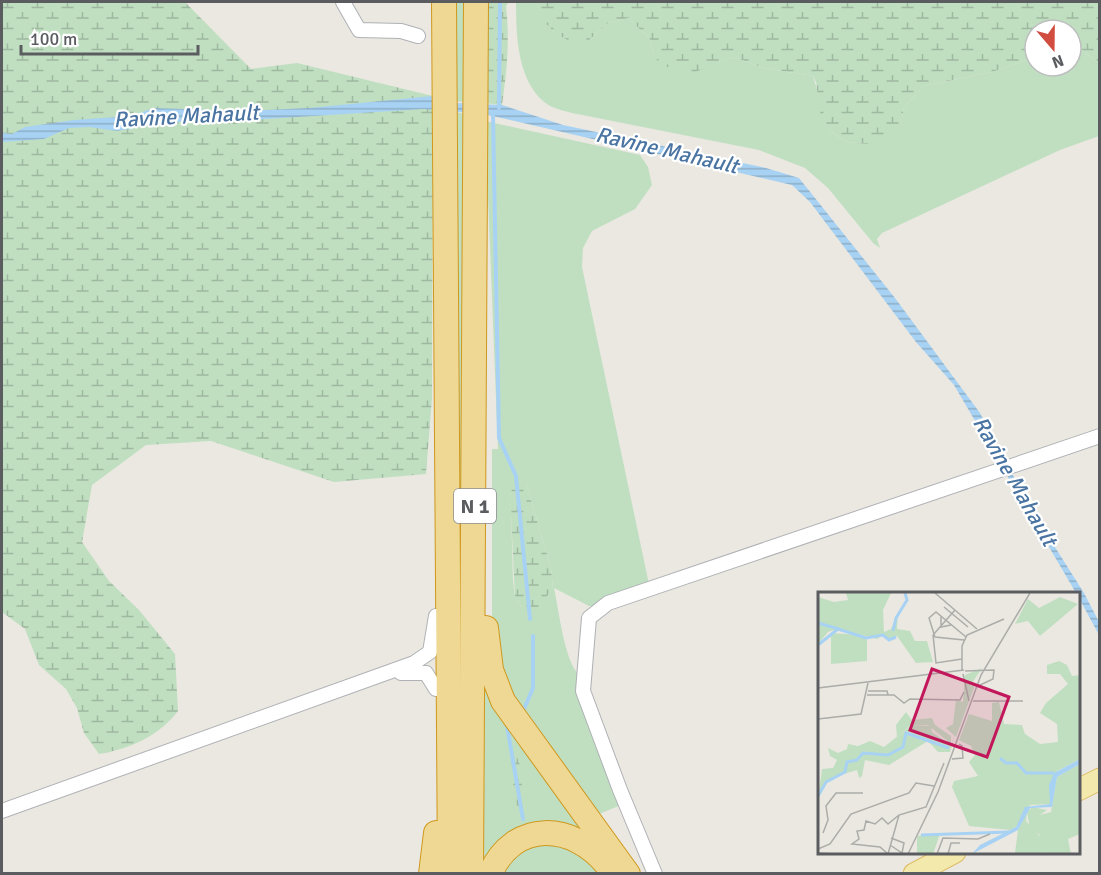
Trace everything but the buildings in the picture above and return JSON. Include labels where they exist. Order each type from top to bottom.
[{"type":"highway","name":"N 1","points":[[444,2],[450,873]]},
{"type":"highway","name":"N 1","points":[[471,873],[475,522],[476,2]]},
{"type":"highway","points":[[431,873],[436,853],[436,616],[447,357]]},
{"type":"highway","points":[[475,522],[491,670],[498,692],[628,873]]},
{"type":"highway","points":[[490,873],[500,856],[516,843],[532,835],[548,832],[564,835],[588,845],[614,873]]},
{"type":"main road","points":[[1080,789],[1100,779]]},
{"type":"main road","points":[[914,873],[951,854]]},
{"type":"street","points":[[344,2],[359,30],[401,31],[418,36]]},
{"type":"street","points":[[655,873],[620,790],[583,691],[587,626],[592,614],[608,603],[1100,436]]},
{"type":"street","points":[[2,811],[376,678],[426,655],[432,648],[436,616]]},
{"type":"street","points":[[376,678],[422,671],[430,676],[436,689]]},
{"type":"green space","points":[[2,2],[185,2],[251,69],[297,63],[433,96],[432,398],[426,474],[334,482],[211,441],[146,445],[92,485],[82,542],[109,581],[139,610],[175,654],[178,711],[162,728],[143,740],[122,749],[99,754],[84,733],[77,708],[66,689],[39,665],[25,629],[2,612]]},
{"type":"green space","points":[[452,2],[465,2],[468,102],[450,101]]},
{"type":"green space","points":[[488,2],[509,2],[506,6],[507,56],[502,105],[484,103]]},
{"type":"green space","points":[[516,2],[526,2],[555,33],[589,40],[608,23],[628,18],[650,39],[654,57],[712,65],[734,57],[764,68],[813,76],[829,130],[846,142],[866,144],[901,123],[904,108],[923,86],[992,72],[1023,61],[1023,78],[1083,78],[1083,51],[1099,62],[1099,136],[1060,150],[882,233],[877,239],[880,248],[873,243],[828,188],[805,168],[759,150],[572,113],[550,106],[539,97],[525,73],[517,29]]},
{"type":"green space","points":[[525,2],[1099,2],[1099,62],[1083,51],[1083,18],[1023,18],[1023,61],[992,72],[923,86],[904,108],[901,123],[889,138],[866,144],[846,142],[829,130],[821,118],[816,82],[813,76],[764,68],[734,57],[695,72],[675,70],[662,65],[654,57],[650,39],[628,18],[608,23],[589,40],[573,43],[555,33]]},
{"type":"green space","points":[[452,111],[465,114],[466,512],[454,511]]},
{"type":"green space","points":[[485,121],[640,155],[648,167],[652,185],[635,209],[592,231],[583,248],[582,267],[650,589],[603,606],[589,606],[554,588],[569,658],[579,675],[621,805],[592,817],[515,709],[492,637],[492,449],[498,449]],"holes":[[[510,473],[526,483],[551,568],[553,588],[522,607],[515,597],[513,580]]]},
{"type":"green space","points":[[519,472],[526,483],[551,568],[553,588],[539,607],[522,607],[515,597],[509,473]]},
{"type":"green space","points":[[483,679],[590,835],[569,827],[481,865]]},
{"type":"green space","points":[[511,741],[521,768],[523,805],[519,807],[516,804],[508,744]]},
{"type":"green space","points":[[557,838],[607,874],[496,874],[503,857]]},
{"type":"water","name":"Ravine Mahault","points":[[433,96],[457,103],[502,105],[563,125],[766,168],[799,178],[895,298],[980,413],[1029,506],[1084,593],[1099,622],[1099,635],[1080,600],[1080,592],[1075,592],[954,385],[916,342],[810,202],[792,185],[484,114],[424,109],[219,122],[168,122],[117,131],[89,127],[69,128],[44,139],[2,142],[2,133],[12,134],[25,127],[74,120],[131,116],[154,108],[242,111],[309,108]]},
{"type":"waterway","points":[[499,108],[500,2]]},
{"type":"waterway","points":[[493,116],[499,438],[516,476],[530,619]]},
{"type":"waterway","points":[[524,709],[533,688],[533,636]]},
{"type":"waterway","points":[[507,726],[523,819]]}]
